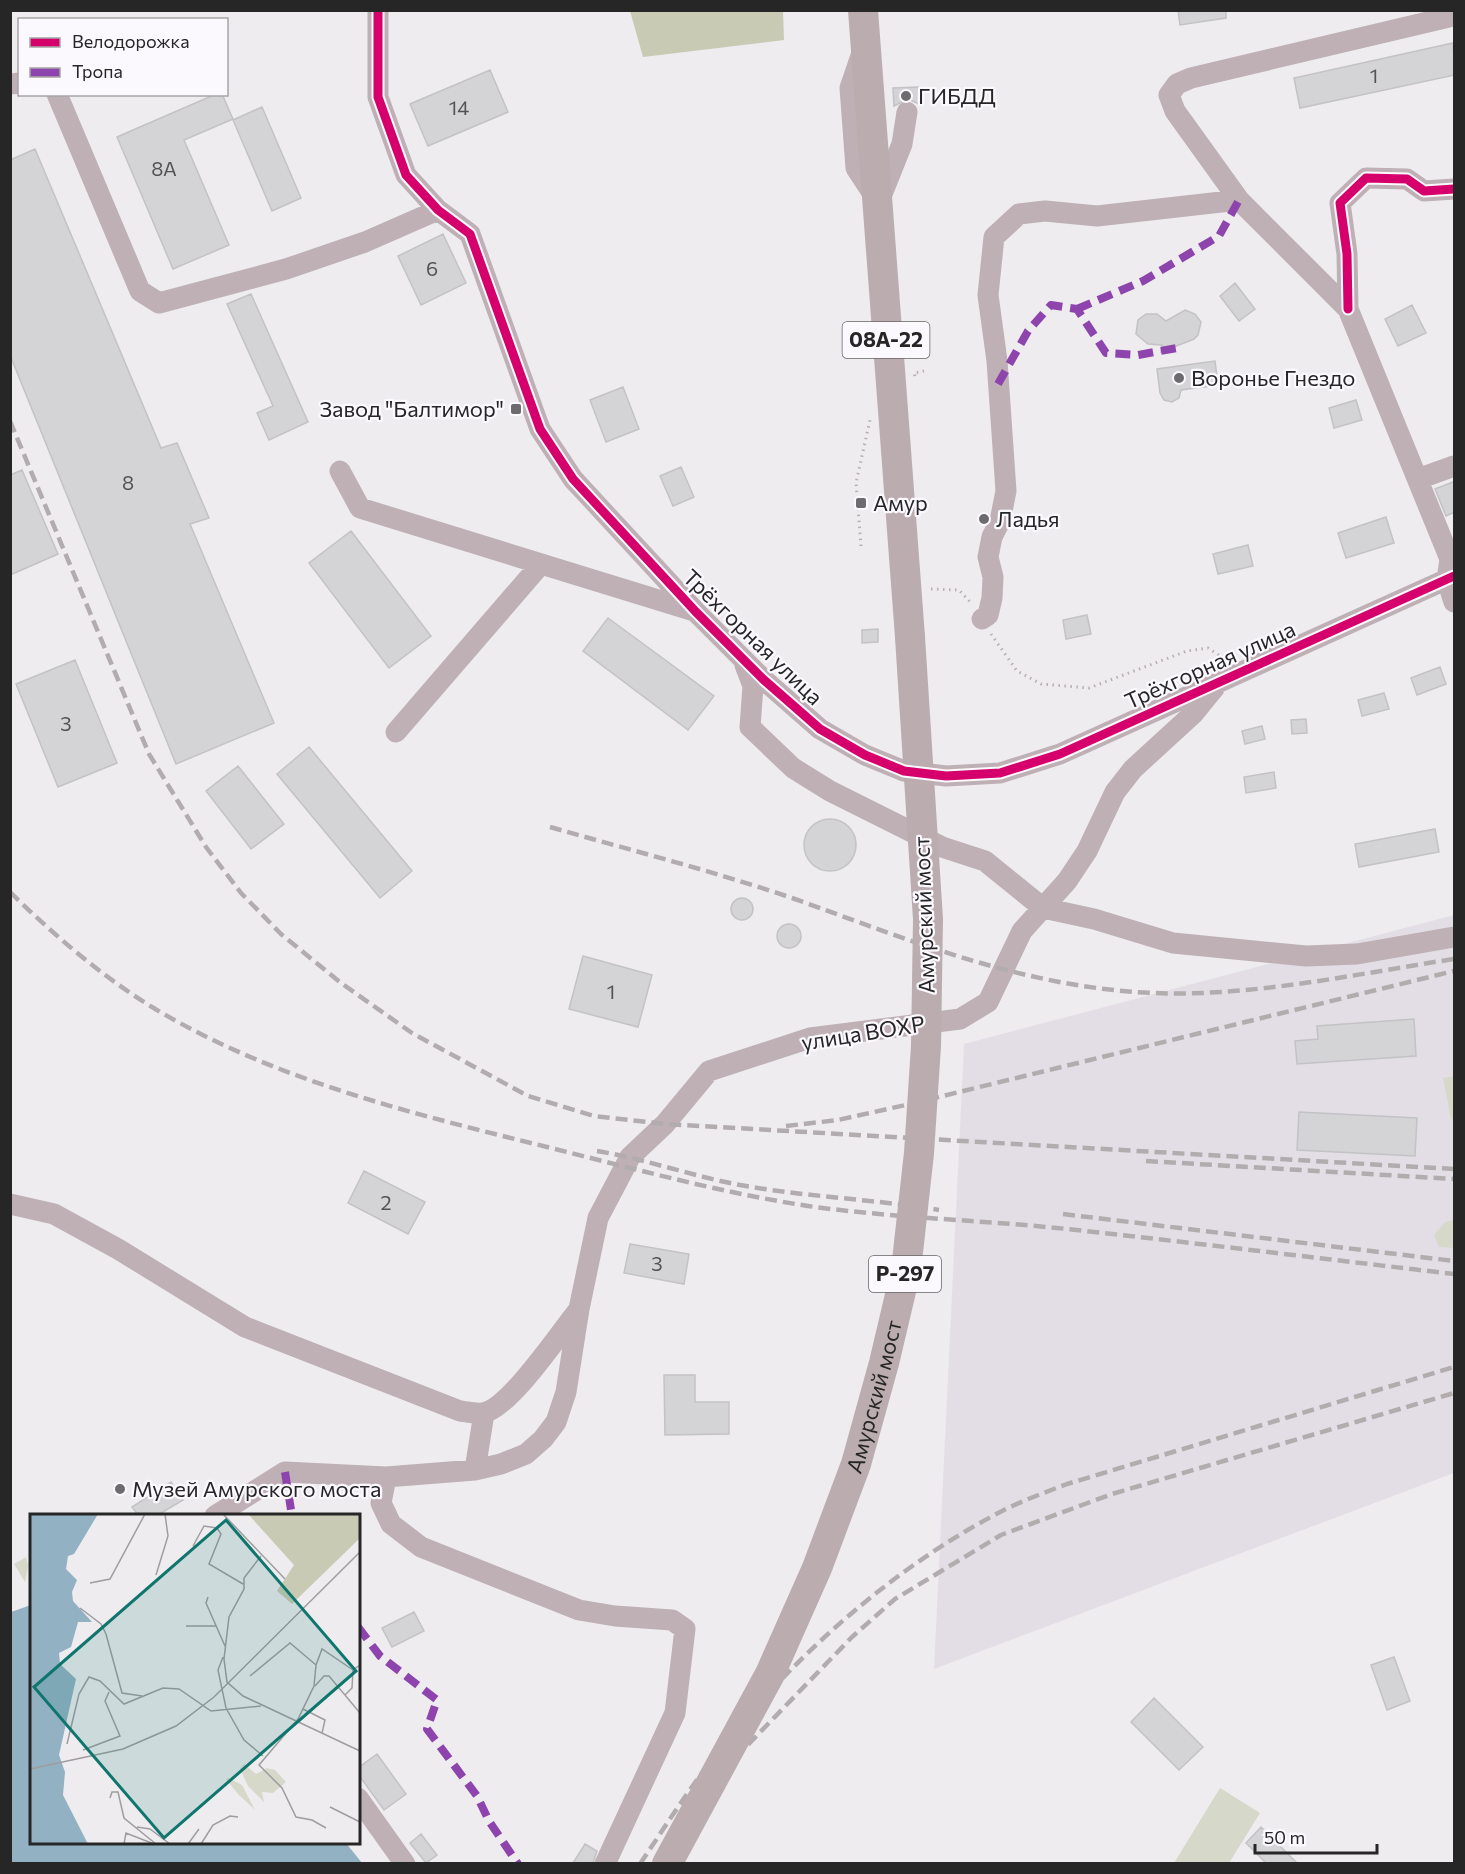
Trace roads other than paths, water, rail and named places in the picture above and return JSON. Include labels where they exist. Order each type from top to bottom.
[{"type":"highway","name":"08А-22","points":[[862,10],[910,637]]},
{"type":"highway","name":"Амурский мост","points":[[667,1863],[770,1674],[817,1568],[856,1464],[884,1363],[906,1270],[920,1141],[926,1047],[928,919],[910,637]]},
{"type":"street","name":"Трёхгорная улица","points":[[378,10],[378,97],[406,175],[438,210],[470,234],[531,407],[551,447],[573,479],[696,612],[743,659],[820,729],[865,755],[903,771],[946,776],[1000,773],[1060,754],[1451,578]]},
{"type":"street","points":[[1348,309],[1239,200],[1175,111],[1168,94],[1177,84],[1191,78],[1451,16]]},
{"type":"street","points":[[58,96],[140,291],[159,303],[286,269],[365,242],[438,210]]},
{"type":"street","points":[[876,203],[902,144],[907,112]]},
{"type":"street","points":[[1455,189],[1424,191],[1407,179],[1366,178],[1340,203],[1347,254],[1348,309],[1450,559],[1455,602]]},
{"type":"street","points":[[982,619],[988,615],[992,598],[993,578],[988,558],[992,537],[1000,522],[1006,491],[997,361],[988,295],[994,237],[1019,214],[1045,211],[1097,216],[1239,200]]},
{"type":"street","points":[[1418,479],[1455,466]]},
{"type":"street","points":[[340,471],[360,508],[696,612]]},
{"type":"street","points":[[396,732],[541,564]]},
{"type":"street","points":[[743,659],[753,686],[750,727],[793,768],[830,791],[942,847],[985,861],[1043,908],[1094,919],[1173,943],[1306,956],[1357,954],[1455,937]]},
{"type":"street","name":"улица ВОХР","points":[[217,1514],[285,1472],[386,1477],[475,1470],[501,1464],[526,1454],[543,1439],[556,1422],[566,1392],[579,1309],[598,1218],[630,1157],[665,1124],[710,1071],[810,1038],[960,1019],[975,1012],[994,993],[1022,931],[1067,881],[1088,850],[1121,784],[1133,769],[1193,714],[1226,679]]},
{"type":"street","points":[[10,1203],[54,1214],[118,1249],[245,1327],[460,1411],[484,1413],[501,1404],[515,1390],[579,1309]]},
{"type":"street","points":[[475,1470],[484,1413]]},
{"type":"street","points":[[386,1477],[381,1503],[392,1524],[421,1547],[579,1610],[615,1616],[672,1620],[685,1629],[675,1713],[604,1863]]},
{"type":"street","points":[[360,1801],[405,1863]]},
{"type":"water","points":[[30,1605],[30,1844],[347,1844],[362,1863],[11,1863],[11,1612]]},
{"type":"railway","points":[[10,421],[149,754],[206,847],[241,893],[281,934],[341,983],[412,1033],[528,1096],[594,1116],[665,1124],[1454,1169]]},
{"type":"railway","points":[[550,827],[762,888],[968,959],[1058,982],[1105,989],[1191,993],[1266,988],[1454,959]]},
{"type":"railway","points":[[10,892],[43,924],[114,982],[152,1007],[199,1033],[247,1056],[297,1075],[399,1109],[451,1123],[744,1195],[808,1206],[1067,1229],[1454,1274]]},
{"type":"railway","points":[[786,1126],[838,1120],[910,1104],[1454,971]]},
{"type":"railway","points":[[597,1151],[740,1185],[939,1210]]},
{"type":"railway","points":[[1146,1161],[1454,1179]]},
{"type":"railway","points":[[1063,1214],[1454,1261]]},
{"type":"railway","points":[[640,1864],[680,1803],[713,1759],[784,1676],[852,1613],[888,1584],[964,1532],[1012,1506],[1067,1484],[1454,1367]]},
{"type":"railway","points":[[668,1864],[739,1754],[852,1637],[895,1599],[1001,1535],[1112,1494],[1454,1393]]},
{"type":"place","name":"ГИБДД","points":[[906,96]]},
{"type":"place","name":"Воронье Гнездо","points":[[1179,378]]},
{"type":"place","name":"Завод \"Балтимор\"","points":[[516,409]]},
{"type":"place","name":"Амур","points":[[861,503]]},
{"type":"place","name":"Ладья","points":[[984,519]]},
{"type":"place","name":"Музей Амурского моста","points":[[120,1489]]}]
